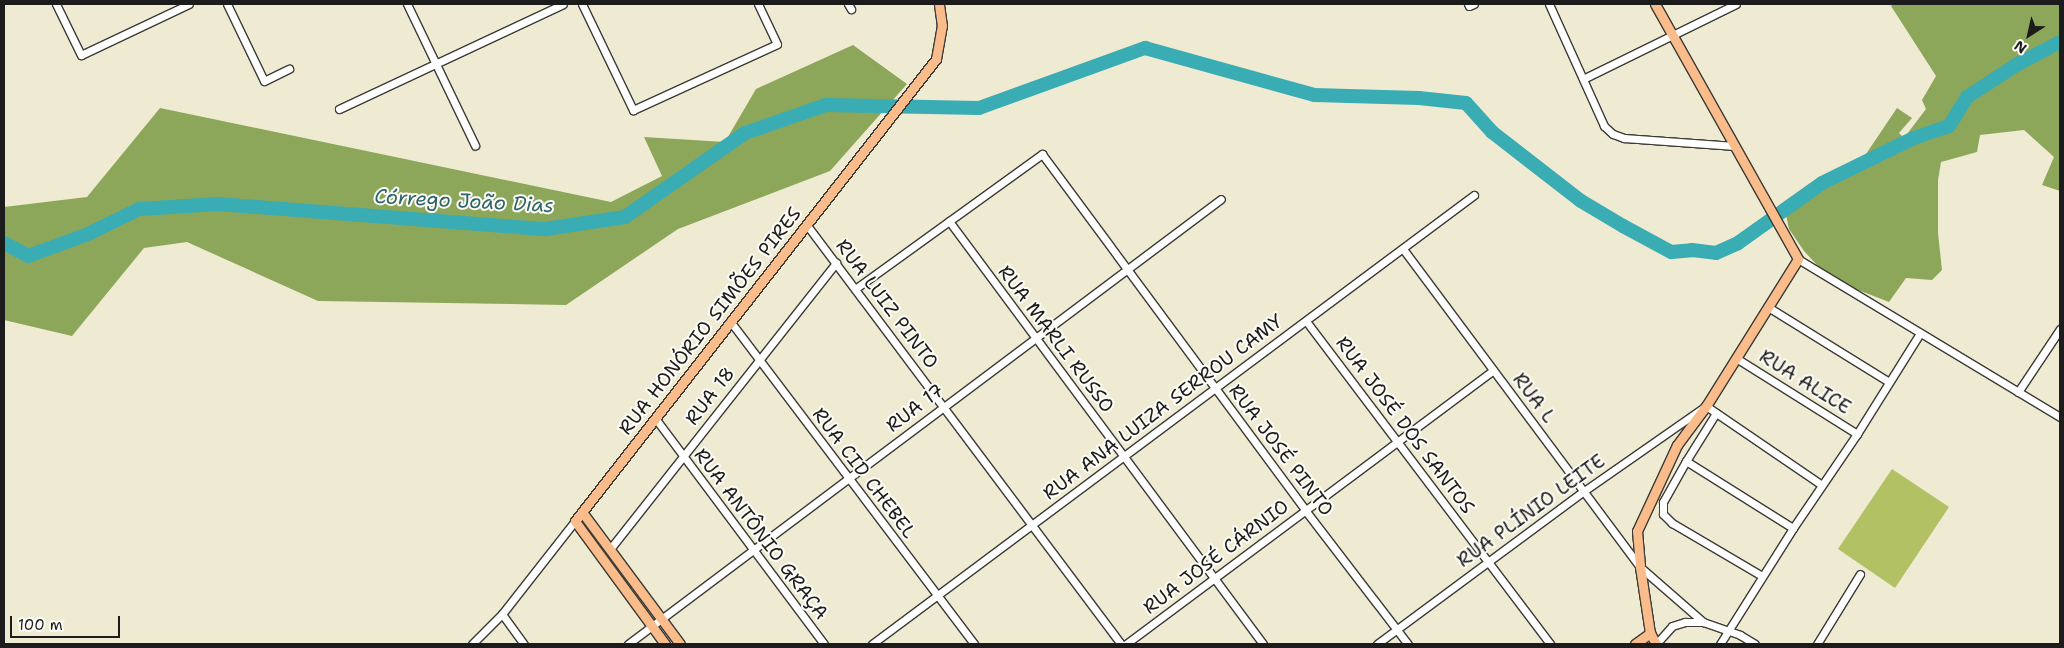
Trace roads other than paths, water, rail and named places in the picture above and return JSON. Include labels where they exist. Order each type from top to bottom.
[{"type":"main road","name":"RUA HONÓRIO SIMÕES PIRES","points":[[575,521],[936,59],[942,26],[939,4]]},
{"type":"main road","points":[[1655,4],[1798,259],[1706,406],[1677,445],[1637,531],[1650,633],[1656,644]]},
{"type":"main road","points":[[582,512],[680,644]]},
{"type":"main road","points":[[575,521],[666,644]]},
{"type":"main road","points":[[1635,644],[1650,633]]},
{"type":"street","points":[[56,4],[81,55],[189,4]]},
{"type":"street","points":[[227,4],[264,81],[289,69]]},
{"type":"street","points":[[407,4],[474,144]]},
{"type":"street","points":[[339,109],[563,4]]},
{"type":"street","points":[[582,4],[633,110],[777,44],[758,4]]},
{"type":"street","points":[[1549,4],[1604,126],[1613,134],[1624,138],[1735,146]]},
{"type":"street","points":[[1583,79],[1736,4]]},
{"type":"street","name":"RUA JOSÉ PINTO","points":[[949,221],[1042,154],[1305,510],[1408,644]]},
{"type":"street","name":"RUA ANA LUIZA SERROU CAMY","points":[[872,644],[1474,195]]},
{"type":"street","name":"RUA 17","points":[[628,644],[1221,199]]},
{"type":"street","points":[[855,289],[949,221]]},
{"type":"street","name":"RUA MARLI RUSSO","points":[[949,221],[1263,644]]},
{"type":"street","name":"RUA LUIZ PINTO","points":[[806,224],[1121,644]]},
{"type":"street","name":"RUA L","points":[[1403,248],[1640,566],[1703,622]]},
{"type":"street","points":[[1798,259],[2060,417]]},
{"type":"street","name":"RUA 18","points":[[610,549],[836,263]]},
{"type":"street","points":[[1768,307],[1889,382]]},
{"type":"street","name":"RUA CID CHEBEL","points":[[730,321],[974,644]]},
{"type":"street","name":"RUA JOSÉ DOS SANTOS","points":[[1306,321],[1550,644]]},
{"type":"street","points":[[2018,392],[2060,329]]},
{"type":"street","points":[[1720,644],[1793,528],[1857,434],[1920,333]]},
{"type":"street","name":"RUA ALICE","points":[[1736,358],[1857,434]]},
{"type":"street","name":"RUA JOSÉ CÁRNIO","points":[[1126,644],[1493,370]]},
{"type":"street","points":[[1706,406],[1822,485]]},
{"type":"street","name":"RUA PLÍNIO LEITE","points":[[1377,644],[1584,491],[1706,406]]},
{"type":"street","points":[[1716,413],[1663,502],[1664,514],[1672,523],[1762,576]]},
{"type":"street","name":"RUA ANTÔNIO GRAÇA","points":[[654,418],[824,644]]},
{"type":"street","points":[[1686,461],[1793,528]]},
{"type":"street","name":"RUA HONÓRIO SIMÕES PIRES","points":[[472,644],[502,614],[575,521]]},
{"type":"street","points":[[1816,644],[1860,574]]},
{"type":"street","points":[[502,614],[524,644]]},
{"type":"street","points":[[1656,644],[1672,626],[1685,622],[1703,622],[1728,630],[1755,644]]},
{"type":"street","points":[[1650,633],[1663,634]]},
{"type":"waterway","name":"Córrego João Dias","points":[[4,243],[28,256],[88,234],[139,209],[218,204],[545,229],[625,217],[745,133],[826,105],[979,108],[1145,48],[1314,95],[1419,98],[1466,103],[1492,132],[1581,201],[1671,252],[1692,250],[1716,253],[1738,243],[1822,183],[1914,138],[1949,126],[1967,97],[2016,65],[2060,42]]}]
